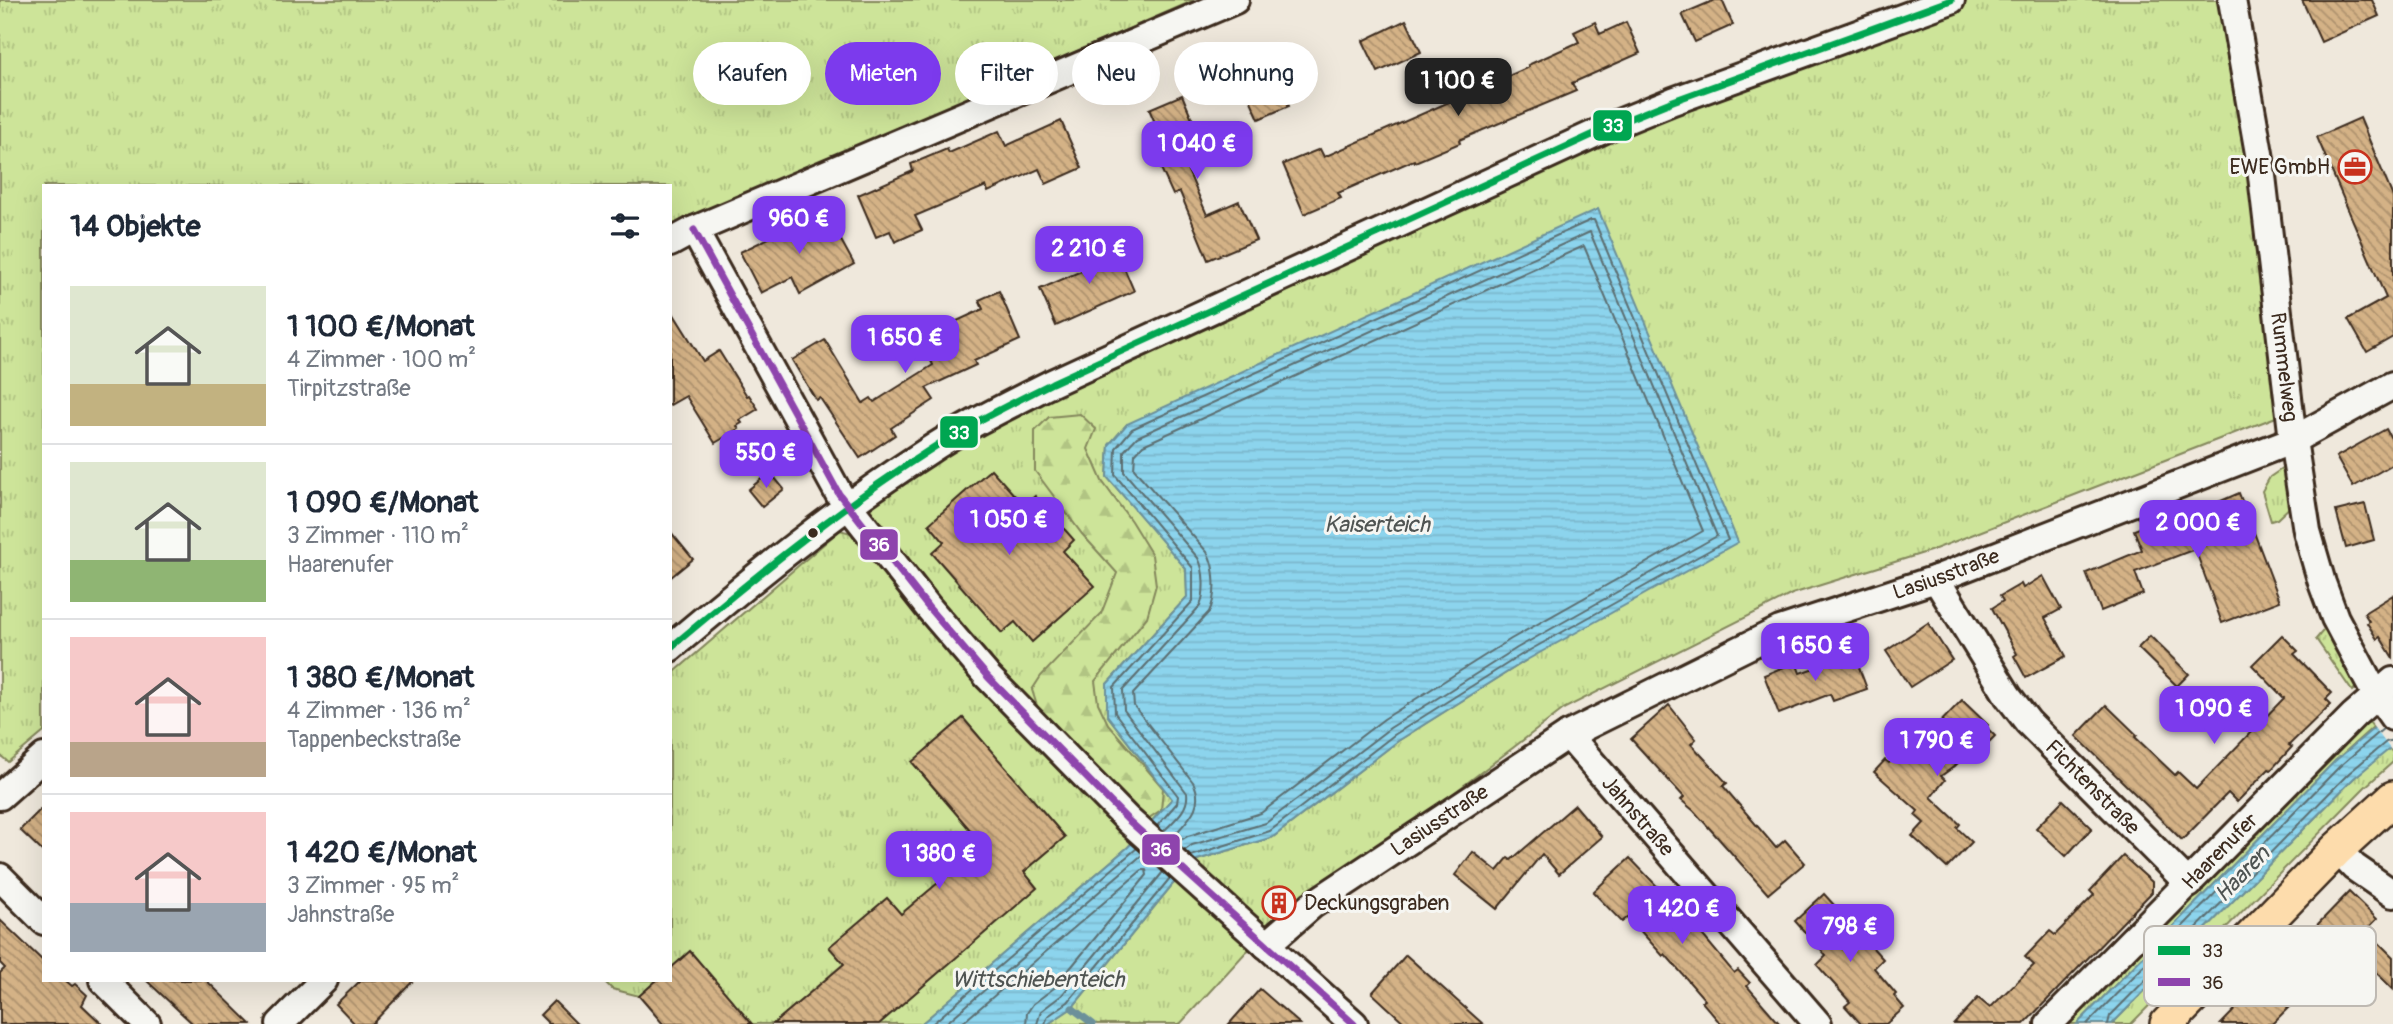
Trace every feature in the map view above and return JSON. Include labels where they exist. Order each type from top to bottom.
[{"type":"main road","points":[[2262,926],[2337,849],[2393,798]]},
{"type":"main road","points":[[2167,1024],[2184,1006]]},
{"type":"street","points":[[672,242],[694,230],[1235,0]]},
{"type":"street","points":[[672,646],[735,593],[925,452],[1052,383],[1616,124],[1951,0]]},
{"type":"street","name":"Rummelweg","points":[[2232,0],[2260,159],[2293,440],[2307,531],[2327,600],[2347,642],[2388,701]]},
{"type":"street","points":[[694,230],[810,444],[848,507],[928,607],[988,677],[1134,826],[1354,1024]]},
{"type":"street","name":"Lasiusstraße","points":[[1266,945],[1312,905],[1569,735],[1780,630],[1936,579],[2293,440],[2393,385]]},
{"type":"street","name":"Fichtenstraße","points":[[1936,579],[2008,696],[2028,722],[2189,884]]},
{"type":"street","name":"Haarenufer","points":[[2147,926],[2354,715],[2388,701]]},
{"type":"street","name":"Jahnstraße","points":[[1569,735],[1818,1024]]},
{"type":"street","points":[[0,796],[42,759]]},
{"type":"street","points":[[2337,849],[2354,867],[2393,894]]},
{"type":"street","points":[[0,877],[42,919]]},
{"type":"street","name":"Haarenufer","points":[[2049,1024],[2144,929]]},
{"type":"street","points":[[105,982],[147,1024]]},
{"type":"street","points":[[280,1024],[322,982]]},
{"type":"green space","points":[[0,0],[1195,0],[1098,42],[1072,42],[1072,53],[1058,59],[1058,42],[955,42],[955,104],[672,229],[672,184],[42,184],[42,734],[8,762],[0,755]]},
{"type":"green space","points":[[1951,0],[2220,0],[2246,150],[2276,417],[1930,551],[1792,594],[1565,708],[1246,952],[1180,1024],[1048,1024],[1072,1008],[1172,885],[1197,860],[1273,837],[1398,741],[1525,661],[1127,424],[1109,445],[1107,477],[1186,568],[1187,597],[1107,684],[1107,715],[1172,799],[1128,847],[921,1024],[879,1024],[1037,888],[1024,872],[1065,837],[963,718],[912,762],[983,845],[773,1024],[752,1024],[690,952],[672,967],[672,674],[840,530],[855,534],[848,507],[925,452],[1616,124]]},
{"type":"green space","points":[[1080,414],[1096,429],[1088,449],[1102,481],[1152,555],[1156,585],[1147,617],[1095,681],[1098,703],[1108,724],[1163,788],[1161,810],[1149,818],[1134,814],[1044,728],[1032,690],[1041,676],[1101,614],[1117,573],[1082,534],[1035,471],[1035,431],[1049,417]]},
{"type":"green space","points":[[2283,468],[2286,469],[2292,505],[2271,521],[2262,491],[2270,477]]},
{"type":"green space","points":[[2327,626],[2359,685],[2352,691],[2316,639]]},
{"type":"green space","points":[[2359,719],[2370,723],[2373,727],[2335,761],[2173,926],[2155,926]]},
{"type":"green space","points":[[2389,748],[2393,753],[2393,762],[2228,926],[2208,926],[2354,778]]},
{"type":"green space","points":[[2144,938],[2144,956],[2077,1024],[2059,1024]]},
{"type":"green space","points":[[605,982],[655,982],[639,996],[612,989]]},
{"type":"green space","points":[[2144,991],[2144,1006],[2149,1006],[2131,1024],[2112,1024]]},
{"type":"water","name":"Kaiserteich","points":[[1598,209],[1738,542],[1525,661],[1398,741],[1273,837],[1197,860],[1172,885],[1072,1008],[1048,1024],[921,1024],[1128,847],[1172,799],[1107,715],[1107,684],[1187,597],[1186,569],[1107,477],[1109,445],[1127,424]]},
{"type":"water","name":"Haaren","points":[[2393,712],[2393,746],[2354,778],[2208,926],[2173,926],[2335,761]]},
{"type":"water","points":[[2144,956],[2144,991],[2112,1024],[2077,1024]]},
{"type":"pier","points":[[2393,709],[2393,748],[2391,750],[2372,725]]},
{"type":"building","points":[[1715,0],[1722,0],[1733,25],[1695,42],[1682,14]]},
{"type":"building","points":[[2302,0],[2372,0],[2379,16],[2321,42]]},
{"type":"building","points":[[1406,20],[1421,52],[1378,72],[1363,41]]},
{"type":"building","points":[[1595,22],[1600,34],[1626,22],[1640,53],[1572,83],[1576,91],[1459,140],[1460,143],[1338,193],[1341,198],[1304,214],[1283,164],[1320,149],[1324,157],[1529,67],[1528,65],[1579,42],[1574,32]]},
{"type":"building","points":[[1174,98],[1174,105],[1186,105],[1208,156],[1186,166],[1207,215],[1239,201],[1256,240],[1208,260],[1180,192],[1173,195],[1159,164],[1171,159],[1149,109]]},
{"type":"building","points":[[1253,105],[1289,105],[1289,106],[1259,119]]},
{"type":"building","name":"EWE GmbH","points":[[2360,118],[2393,197],[2393,337],[2367,352],[2348,319],[2386,298],[2317,137]]},
{"type":"building","points":[[1061,121],[1082,168],[1046,184],[1039,169],[988,192],[986,186],[915,216],[922,230],[895,242],[890,231],[876,237],[858,195],[913,171],[911,164],[947,149],[949,153],[999,131],[1006,146]]},
{"type":"building","points":[[825,211],[854,264],[800,294],[792,277],[761,293],[740,252]]},
{"type":"building","points":[[1113,242],[1134,291],[1056,326],[1040,289],[1086,269],[1080,256]]},
{"type":"building","points":[[999,291],[1020,340],[974,361],[976,365],[926,388],[934,400],[891,428],[895,435],[860,458],[820,398],[816,400],[792,360],[825,340],[863,403],[871,398],[874,402],[933,365],[920,338],[983,309],[979,300]]},
{"type":"building","points":[[672,311],[703,361],[719,351],[758,409],[740,420],[742,423],[737,426],[739,429],[715,443],[686,396],[672,404]]},
{"type":"building","points":[[2386,429],[2393,442],[2393,464],[2353,487],[2336,457]]},
{"type":"building","points":[[991,469],[1024,506],[1035,496],[1074,540],[1063,551],[1095,586],[1032,642],[1015,622],[1002,633],[932,553],[944,542],[929,524]]},
{"type":"building","points":[[770,472],[784,489],[762,507],[748,490]]},
{"type":"building","points":[[2239,493],[2280,601],[2222,623],[2195,549],[2135,572],[2143,594],[2101,611],[2086,573],[2142,550],[2134,530],[2175,514],[2177,520]]},
{"type":"building","points":[[2365,504],[2374,540],[2346,548],[2336,511]]},
{"type":"building","points":[[672,533],[693,559],[672,576]]},
{"type":"building","points":[[2043,576],[2061,609],[2045,618],[2066,656],[2026,678],[2014,656],[2017,654],[1992,608],[2003,601],[2000,596],[2021,584],[2023,588]]},
{"type":"building","points":[[2393,595],[2393,658],[2380,637],[2377,639],[2364,613]]},
{"type":"building","points":[[1928,623],[1952,660],[1910,687],[1886,651]]},
{"type":"building","points":[[2282,635],[2298,651],[2294,654],[2332,693],[2326,699],[2331,704],[2289,745],[2292,747],[2271,770],[2237,802],[2228,793],[2182,840],[2076,736],[2106,705],[2175,775],[2178,772],[2196,789],[2284,698],[2252,665]]},
{"type":"building","points":[[2150,636],[2189,674],[2177,686],[2138,648]]},
{"type":"building","points":[[1854,654],[1867,689],[1833,701],[1830,694],[1779,714],[1764,675],[1796,662],[1800,673]]},
{"type":"building","points":[[1962,700],[1988,725],[1986,727],[1995,736],[1978,753],[1973,748],[1941,776],[1945,780],[1931,797],[1960,824],[1957,828],[1972,842],[1947,868],[1912,836],[1924,823],[1915,815],[1918,811],[1874,772],[1885,760],[1889,763],[1907,744],[1911,747],[1929,729],[1932,731]]},
{"type":"building","points":[[1669,705],[1696,739],[1691,744],[1727,783],[1723,786],[1776,848],[1785,840],[1805,863],[1768,894],[1681,800],[1684,797],[1631,739]]},
{"type":"building","points":[[963,718],[1065,837],[1024,872],[1037,888],[879,1024],[773,1024],[844,964],[829,947],[887,898],[901,914],[983,845],[912,762]]},
{"type":"building","points":[[2063,800],[2092,828],[2066,856],[2036,828]]},
{"type":"building","points":[[1575,805],[1602,837],[1559,874],[1542,854],[1497,909],[1455,875],[1473,852],[1497,871],[1508,858],[1511,860]]},
{"type":"building","points":[[42,808],[42,851],[20,830]]},
{"type":"building","points":[[2123,856],[2152,882],[2152,892],[2024,1024],[1954,1024],[1978,998],[1990,1008],[2034,965],[2025,957],[2050,931],[2055,935],[2094,895],[2090,891]]},
{"type":"building","points":[[1630,858],[1695,926],[1734,973],[1738,970],[1750,983],[1747,986],[1780,1024],[1721,1024],[1702,1002],[1705,1000],[1665,954],[1663,956],[1628,917],[1622,922],[1593,892]]},
{"type":"building","name":"Deckungsgraben","points":[[1275,892],[1283,892],[1289,902],[1283,912],[1275,912],[1269,906],[1269,898]]},
{"type":"building","points":[[2349,892],[2377,919],[2370,926],[2316,926]]},
{"type":"building","points":[[1824,894],[1883,959],[1874,968],[1904,1008],[1886,1024],[1861,1024],[1845,1006],[1850,1002],[1817,965],[1826,956],[1795,921]]},
{"type":"building","points":[[0,920],[42,960],[42,982],[67,982],[72,986],[75,984],[87,995],[82,1005],[102,1024],[0,1024],[0,973],[5,968],[0,963]]},
{"type":"building","points":[[2376,940],[2393,957],[2393,989],[2376,972]]},
{"type":"building","points":[[690,951],[752,1024],[663,1024],[639,996],[655,982],[672,982],[672,967]]},
{"type":"building","points":[[1406,955],[1483,1024],[1406,1024],[1372,993]]},
{"type":"building","points":[[148,982],[208,982],[251,1024],[193,1024]]},
{"type":"building","points":[[359,982],[412,982],[372,1024],[355,1024],[336,1004]]},
{"type":"building","points":[[1260,989],[1300,1024],[1229,1024]]},
{"type":"building","points":[[554,1001],[577,1024],[549,1024],[540,1015]]},
{"type":"building","points":[[2238,1006],[2290,1006],[2272,1024],[2221,1024]]},
{"type":"waterway","points":[[1072,1008],[1093,1024]]},
{"type":"transit line","name":"33","points":[[672,646],[794,546],[892,475],[940,443],[1052,383],[1616,124],[1951,0]]},
{"type":"transit line","name":"36","points":[[694,230],[839,494],[928,607],[988,677],[1128,820],[1354,1024]]},
{"type":"place","name":"EWE GmbH","points":[[2355,167]]},
{"type":"place","name":"Deckungsgraben","points":[[1279,903]]},
{"type":"water label","name":"Wittschiebenteich","points":[[1038,979]]}]
